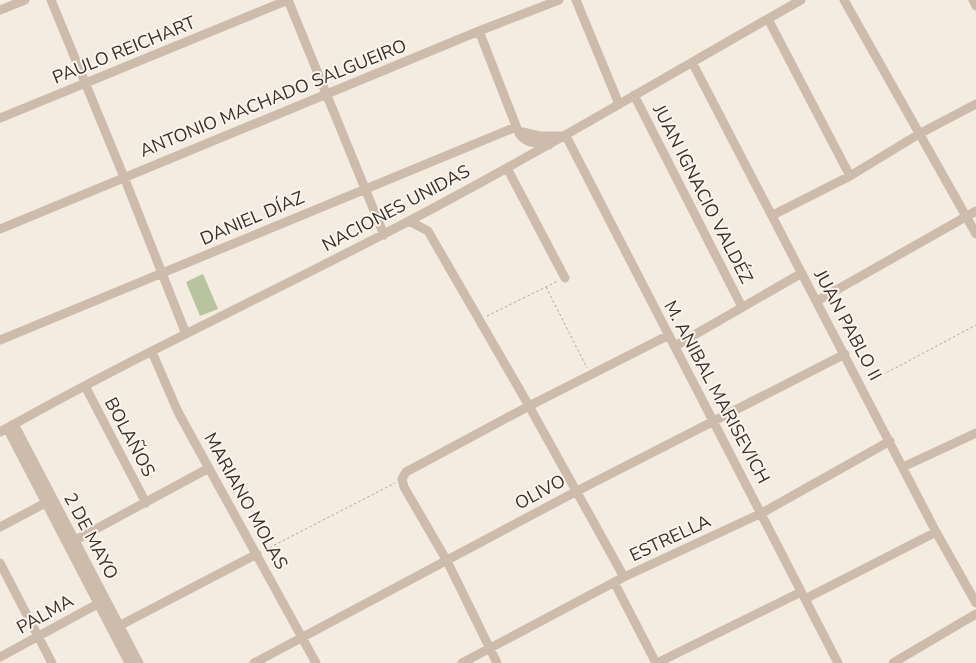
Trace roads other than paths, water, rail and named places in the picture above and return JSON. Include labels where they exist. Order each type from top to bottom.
[{"type":"street","points":[[0,10],[25,0]]},
{"type":"street","points":[[51,0],[186,334]]},
{"type":"street","points":[[288,0],[384,235]]},
{"type":"street","name":"PAULO REICHART","points":[[0,118],[288,0]]},
{"type":"street","name":"ANTONIO MACHADO SALGUEIRO","points":[[0,229],[325,94],[558,0]]},
{"type":"street","points":[[576,0],[619,104]]},
{"type":"street","name":"NACIONES UNIDAS","points":[[7,428],[186,334],[384,235],[566,136],[801,0]]},
{"type":"street","points":[[844,0],[976,234]]},
{"type":"street","points":[[973,0],[976,6]]},
{"type":"street","points":[[768,19],[850,176]]},
{"type":"street","points":[[479,31],[520,138],[525,141],[549,145]]},
{"type":"street","name":"JUAN PABLO II","points":[[692,62],[862,386],[936,532],[976,604]]},
{"type":"street","name":"JUAN IGNACIO VALDÉZ","points":[[634,95],[742,307]]},
{"type":"street","points":[[773,215],[850,176],[919,134],[976,104]]},
{"type":"street","points":[[517,129],[540,136],[566,136]]},
{"type":"street","name":"DANIEL DÍAZ","points":[[0,340],[365,188],[517,129]]},
{"type":"street","name":"M. ANIBAL MARISEVICH","points":[[566,136],[838,663]]},
{"type":"street","points":[[507,168],[565,278]]},
{"type":"street","points":[[817,301],[976,211]]},
{"type":"street","points":[[409,221],[428,231],[529,406],[624,577]]},
{"type":"street","points":[[675,346],[802,273]]},
{"type":"street","points":[[497,663],[447,561],[404,487],[402,479],[406,472],[529,406],[669,335]]},
{"type":"street","name":"MARIANO MOLAS","points":[[152,352],[178,412],[316,663]]},
{"type":"street","name":"OLIVO","points":[[254,663],[577,491],[844,354]]},
{"type":"street","name":"BOLAÑOS","points":[[85,386],[146,502]]},
{"type":"street","name":"2 DE MAYO","points":[[7,428],[49,500],[116,627],[139,663]]},
{"type":"street","points":[[903,467],[976,433]]},
{"type":"street","name":"ESTRELLA","points":[[462,663],[624,577],[762,513],[890,441]]},
{"type":"street","points":[[72,543],[209,468]]},
{"type":"street","points":[[0,527],[49,500]]},
{"type":"street","points":[[614,582],[657,663],[936,532]]},
{"type":"street","points":[[116,627],[257,554]]},
{"type":"street","points":[[0,563],[52,663]]},
{"type":"street","name":"PALMA","points":[[0,657],[102,601]]},
{"type":"street","points":[[893,663],[976,614]]},
{"type":"street","name":"2 DE MAYO","points":[[116,627],[130,663]]}]
